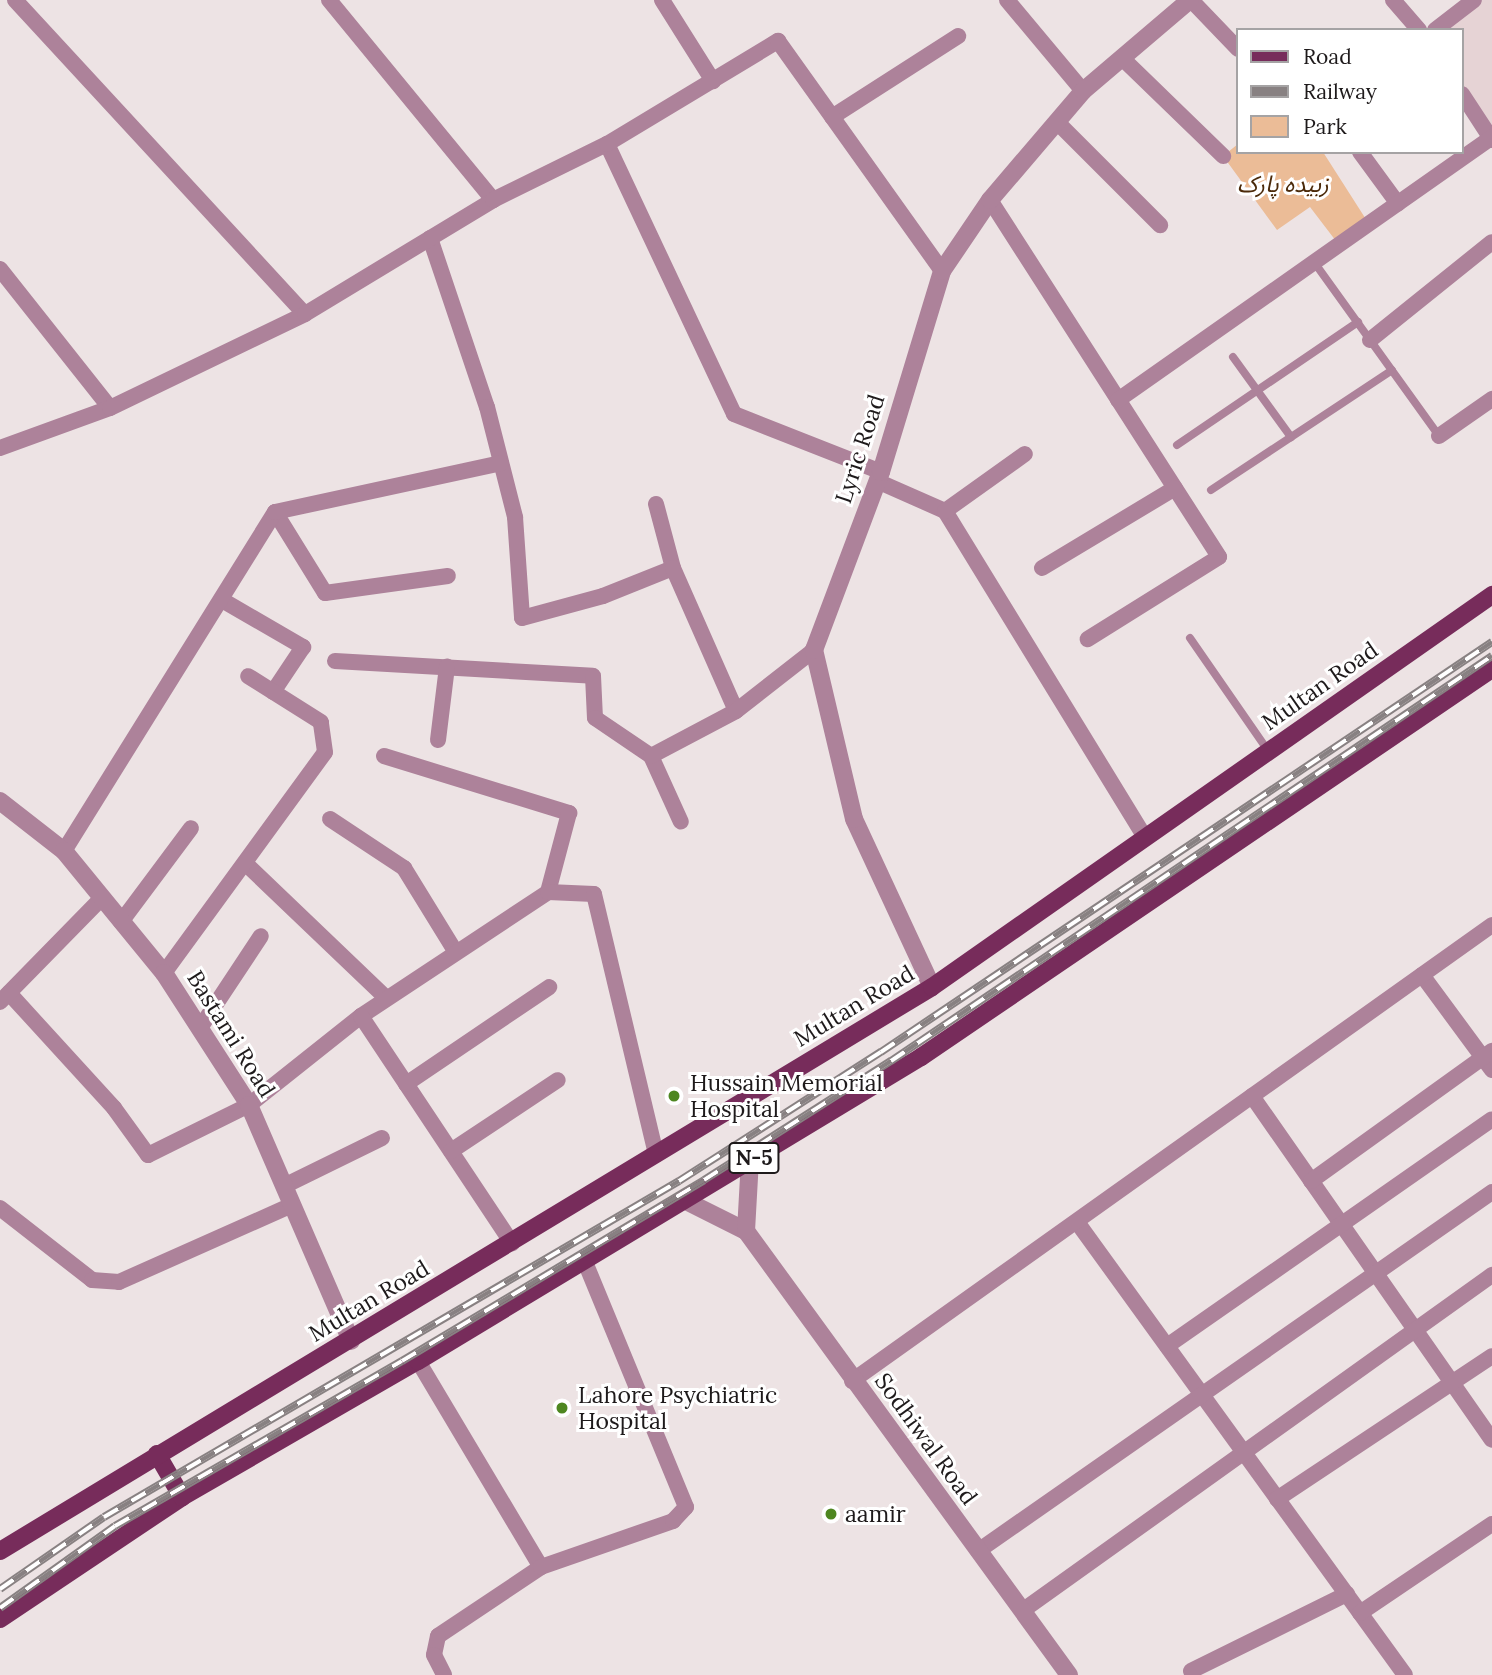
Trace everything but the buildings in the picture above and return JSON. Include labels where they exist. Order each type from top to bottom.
[{"type":"main road","name":"Multan Road","points":[[0,1550],[157,1454],[351,1341],[932,987],[1144,836],[1269,752],[1492,595]]},
{"type":"main road","name":"N-5","points":[[0,1619],[106,1544],[182,1497],[418,1361],[921,1057],[1492,669]]},
{"type":"main road","points":[[157,1454],[182,1497]]},
{"type":"street","points":[[15,0],[305,314]]},
{"type":"street","points":[[329,0],[492,200]]},
{"type":"street","points":[[662,0],[713,81]]},
{"type":"street","points":[[1007,0],[1083,91]]},
{"type":"street","points":[[1190,0],[1236,46]]},
{"type":"street","name":"Lyric Road","points":[[814,650],[879,476],[942,271],[990,200],[1083,91],[1190,0]]},
{"type":"street","points":[[1393,0],[1417,28]]},
{"type":"street","points":[[1438,28],[1474,0]]},
{"type":"street","points":[[832,117],[958,36]]},
{"type":"street","points":[[0,448],[110,408],[305,314],[492,200],[607,144],[778,41],[942,271]]},
{"type":"street","points":[[1122,58],[1223,156]]},
{"type":"street","points":[[1118,400],[1492,139],[1464,97]]},
{"type":"street","points":[[1057,122],[1160,225]]},
{"type":"street","points":[[607,144],[734,414],[879,476],[945,511],[1144,836]]},
{"type":"street","points":[[1361,154],[1398,204]]},
{"type":"street","points":[[990,200],[1219,557],[1088,639]]},
{"type":"street","points":[[430,238],[501,463],[515,517],[522,618],[603,596],[673,568]]},
{"type":"street","points":[[1370,340],[1492,242]]},
{"type":"street","points":[[0,269],[110,408]]},
{"type":"street","points":[[1439,436],[1492,398]]},
{"type":"street","points":[[945,511],[1025,454]]},
{"type":"street","points":[[64,851],[275,512],[501,463]]},
{"type":"street","points":[[1042,568],[1175,488]]},
{"type":"street","points":[[656,504],[673,568],[736,710]]},
{"type":"street","points":[[275,512],[325,593],[448,576]]},
{"type":"street","points":[[222,600],[303,647],[273,692]]},
{"type":"street","points":[[652,756],[736,710],[814,650],[854,819],[932,987]]},
{"type":"street","points":[[335,661],[593,676],[595,718],[652,756],[681,822]]},
{"type":"street","points":[[438,740],[447,667]]},
{"type":"street","points":[[164,973],[325,752],[321,722],[248,676]]},
{"type":"street","points":[[384,756],[569,813],[548,892]]},
{"type":"street","name":"Bastami Road","points":[[0,801],[64,851],[164,973],[200,1028],[249,1105],[351,1341]]},
{"type":"street","points":[[330,819],[404,868],[455,951]]},
{"type":"street","points":[[121,922],[191,828]]},
{"type":"street","points":[[246,864],[386,998]]},
{"type":"street","points":[[102,898],[4,998],[114,1108],[148,1155],[249,1105],[386,998],[548,892],[594,894],[656,1155]]},
{"type":"street","points":[[852,1381],[1492,925]]},
{"type":"street","points":[[200,1028],[261,936]]},
{"type":"street","points":[[1311,1181],[1489,1059],[1422,975]]},
{"type":"street","points":[[406,1084],[549,988]]},
{"type":"street","points":[[361,1016],[512,1243]]},
{"type":"street","points":[[451,1151],[558,1080]]},
{"type":"street","points":[[1252,1096],[1492,1440]]},
{"type":"street","points":[[1167,1346],[1492,1119]]},
{"type":"street","points":[[284,1186],[382,1138]]},
{"type":"street","points":[[746,1231],[750,1160]]},
{"type":"street","points":[[978,1551],[1203,1397],[1492,1192]]},
{"type":"street","name":"Sodhiwal Road","points":[[684,1200],[746,1231],[852,1381],[1069,1675]]},
{"type":"street","points":[[0,1208],[92,1280],[119,1282],[292,1205]]},
{"type":"street","points":[[1077,1222],[1405,1675]]},
{"type":"street","points":[[444,1675],[434,1655],[438,1636],[541,1567],[673,1521],[686,1507],[584,1259]]},
{"type":"street","points":[[1022,1611],[1492,1275]]},
{"type":"street","points":[[1277,1499],[1492,1356]]},
{"type":"street","points":[[418,1361],[541,1567]]},
{"type":"street","points":[[1360,1614],[1492,1524]]},
{"type":"street","points":[[1191,1671],[1346,1594]]},
{"type":"lane","points":[[1314,262],[1439,436]]},
{"type":"lane","points":[[1177,445],[1358,322]]},
{"type":"lane","points":[[1233,357],[1291,437]]},
{"type":"lane","points":[[1211,490],[1392,370]]},
{"type":"lane","points":[[1190,638],[1269,752]]},
{"type":"shaded area","points":[[1474,0],[1492,0],[1492,140],[1464,97],[1464,28],[1438,28]]},
{"type":"green space","name":"زبیدہ پارک","points":[[1236,146],[1236,154],[1324,154],[1369,224],[1339,245],[1310,207],[1277,230],[1223,156]]},
{"type":"railway","points":[[0,1589],[104,1517],[679,1181],[881,1052],[1492,642]]},
{"type":"railway","points":[[0,1608],[115,1526],[402,1361],[704,1180],[891,1061],[1492,656]]},
{"type":"place","name":"Hussain Memorial Hospital","points":[[674,1096]]},
{"type":"place","name":"Lahore Psychiatric Hospital","points":[[562,1408]]},
{"type":"place","name":"aamir","points":[[831,1514]]}]
